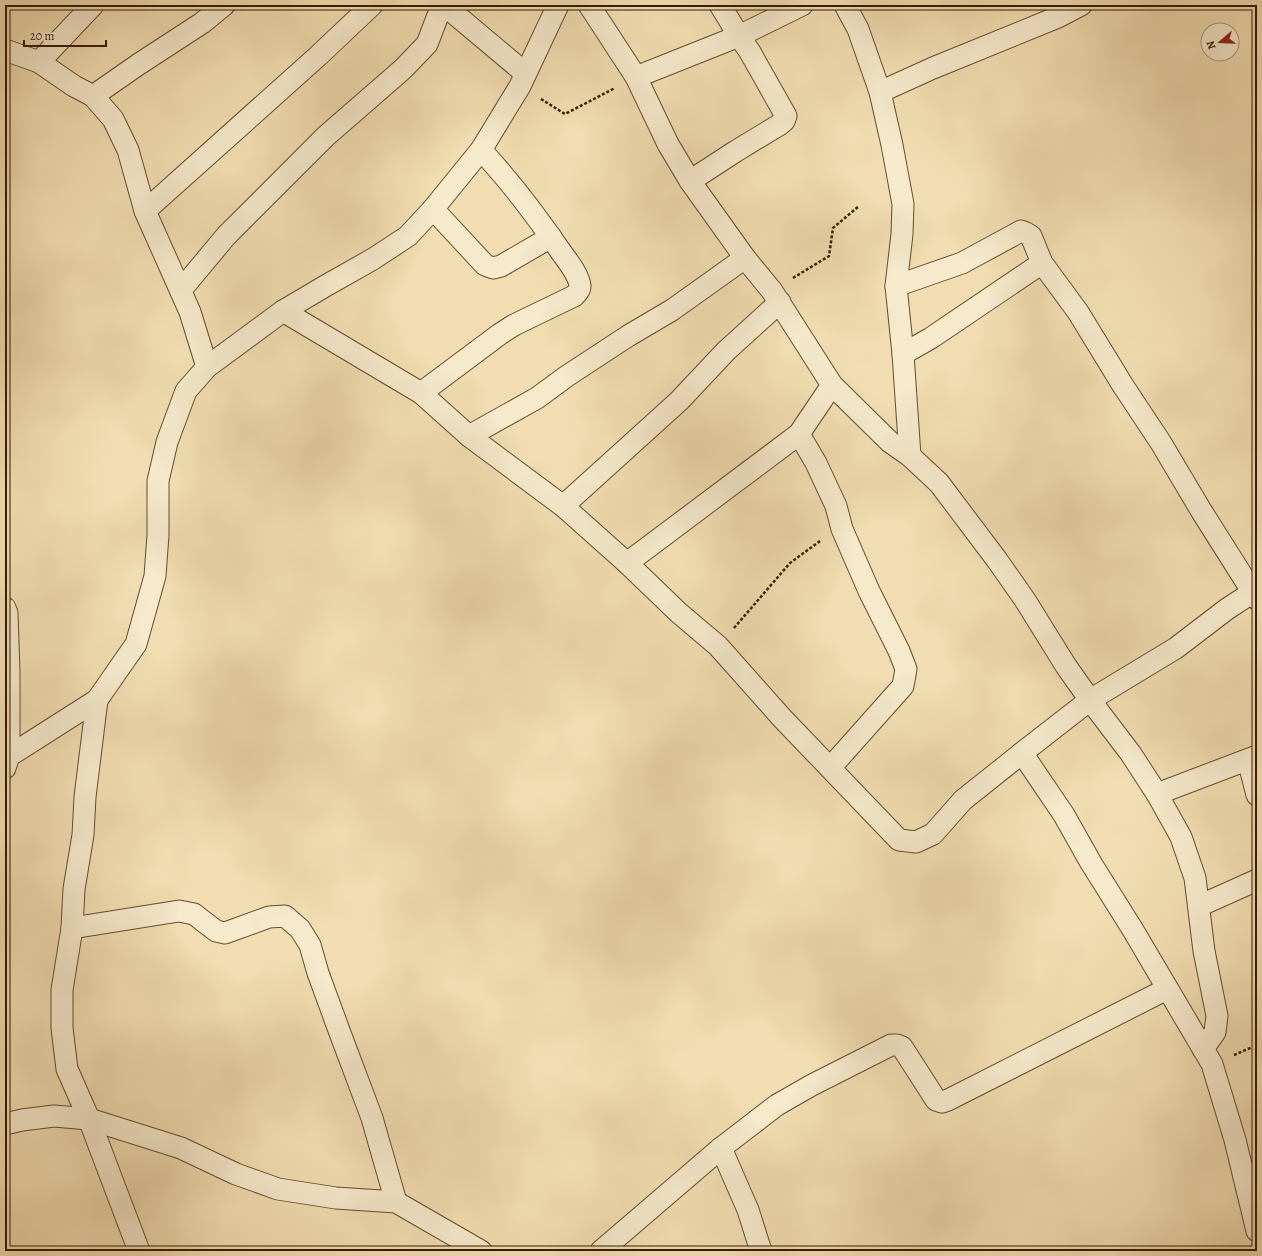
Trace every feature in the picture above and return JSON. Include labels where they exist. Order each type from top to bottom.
[{"type":"street","points":[[39,62],[92,5]]},
{"type":"street","points":[[93,96],[202,23],[224,5]]},
{"type":"street","points":[[145,210],[318,56],[372,5]]},
{"type":"street","points":[[181,290],[226,236],[326,136],[403,69],[427,44],[443,5],[522,80]]},
{"type":"street","points":[[6,761],[97,700],[136,644],[155,576],[158,535],[158,481],[166,442],[186,391],[207,367],[283,311],[373,259],[408,236],[433,209],[481,150],[522,80],[558,5]]},
{"type":"street","points":[[589,5],[636,77],[668,144],[690,181],[745,258],[776,297],[832,385],[890,442],[910,456],[939,484],[997,560],[1066,666],[1131,754],[1157,794],[1181,836],[1195,878],[1204,951],[1217,1016],[1215,1032],[1203,1049]]},
{"type":"street","points":[[690,181],[784,121],[786,116],[750,52],[738,36],[720,5]]},
{"type":"street","points":[[636,77],[738,36],[802,5]]},
{"type":"street","points":[[845,5],[858,29],[880,92],[903,204],[902,234],[896,286],[903,354],[910,456]]},
{"type":"street","points":[[880,92],[1055,11],[1081,5]]},
{"type":"street","points":[[5,50],[39,62],[74,86],[93,96],[113,119],[128,150],[145,210],[190,312],[207,367]]},
{"type":"street","points":[[421,393],[514,325],[574,296],[578,292],[580,286],[572,268],[551,237],[513,185],[481,150]]},
{"type":"street","points":[[433,209],[484,265],[493,268],[501,266],[551,237]]},
{"type":"street","points":[[283,311],[421,393],[468,436],[563,506],[627,563],[679,613],[718,646],[782,718],[899,840],[916,842],[933,834],[964,800],[1090,700],[1176,648],[1227,609],[1255,595],[1078,312],[1042,263],[1031,236],[1026,232],[1021,231],[962,263],[896,286]]},
{"type":"street","points":[[468,436],[537,398],[628,336],[672,310],[745,258]]},
{"type":"street","points":[[903,354],[1042,263]]},
{"type":"street","points":[[563,506],[679,401],[776,297]]},
{"type":"street","points":[[627,563],[799,434],[832,385]]},
{"type":"street","points":[[799,434],[816,463],[836,506],[842,529],[869,591],[899,651],[906,669],[903,686],[830,768]]},
{"type":"street","points":[[5,608],[7,613],[9,672],[6,761]]},
{"type":"street","points":[[97,700],[85,797],[83,835],[74,889],[72,928],[62,990],[62,1028],[67,1069],[89,1119],[140,1251]]},
{"type":"street","points":[[1022,753],[1064,815],[1091,863],[1133,930],[1212,1064],[1235,1140],[1257,1231]]},
{"type":"street","points":[[1157,794],[1252,758],[1257,795]]},
{"type":"street","points":[[1199,906],[1257,880]]},
{"type":"street","points":[[72,928],[179,911],[194,914],[216,930],[226,933],[269,917],[285,916],[300,929],[310,945],[318,973],[372,1118],[396,1202]]},
{"type":"street","points":[[601,1251],[721,1148],[777,1105],[812,1085],[891,1045],[902,1047],[936,1100],[942,1102],[1167,989]]},
{"type":"street","points":[[5,1124],[22,1120],[54,1116],[89,1119],[181,1148],[236,1174],[278,1189],[336,1198],[396,1202],[481,1251]]},
{"type":"street","points":[[721,1148],[748,1210],[762,1251]]},
{"type":"path","points":[[522,80],[565,114],[636,77]]},
{"type":"path","points":[[776,297],[829,256],[833,228],[859,206]]},
{"type":"path","points":[[718,646],[790,563],[834,531],[842,529]]}]
